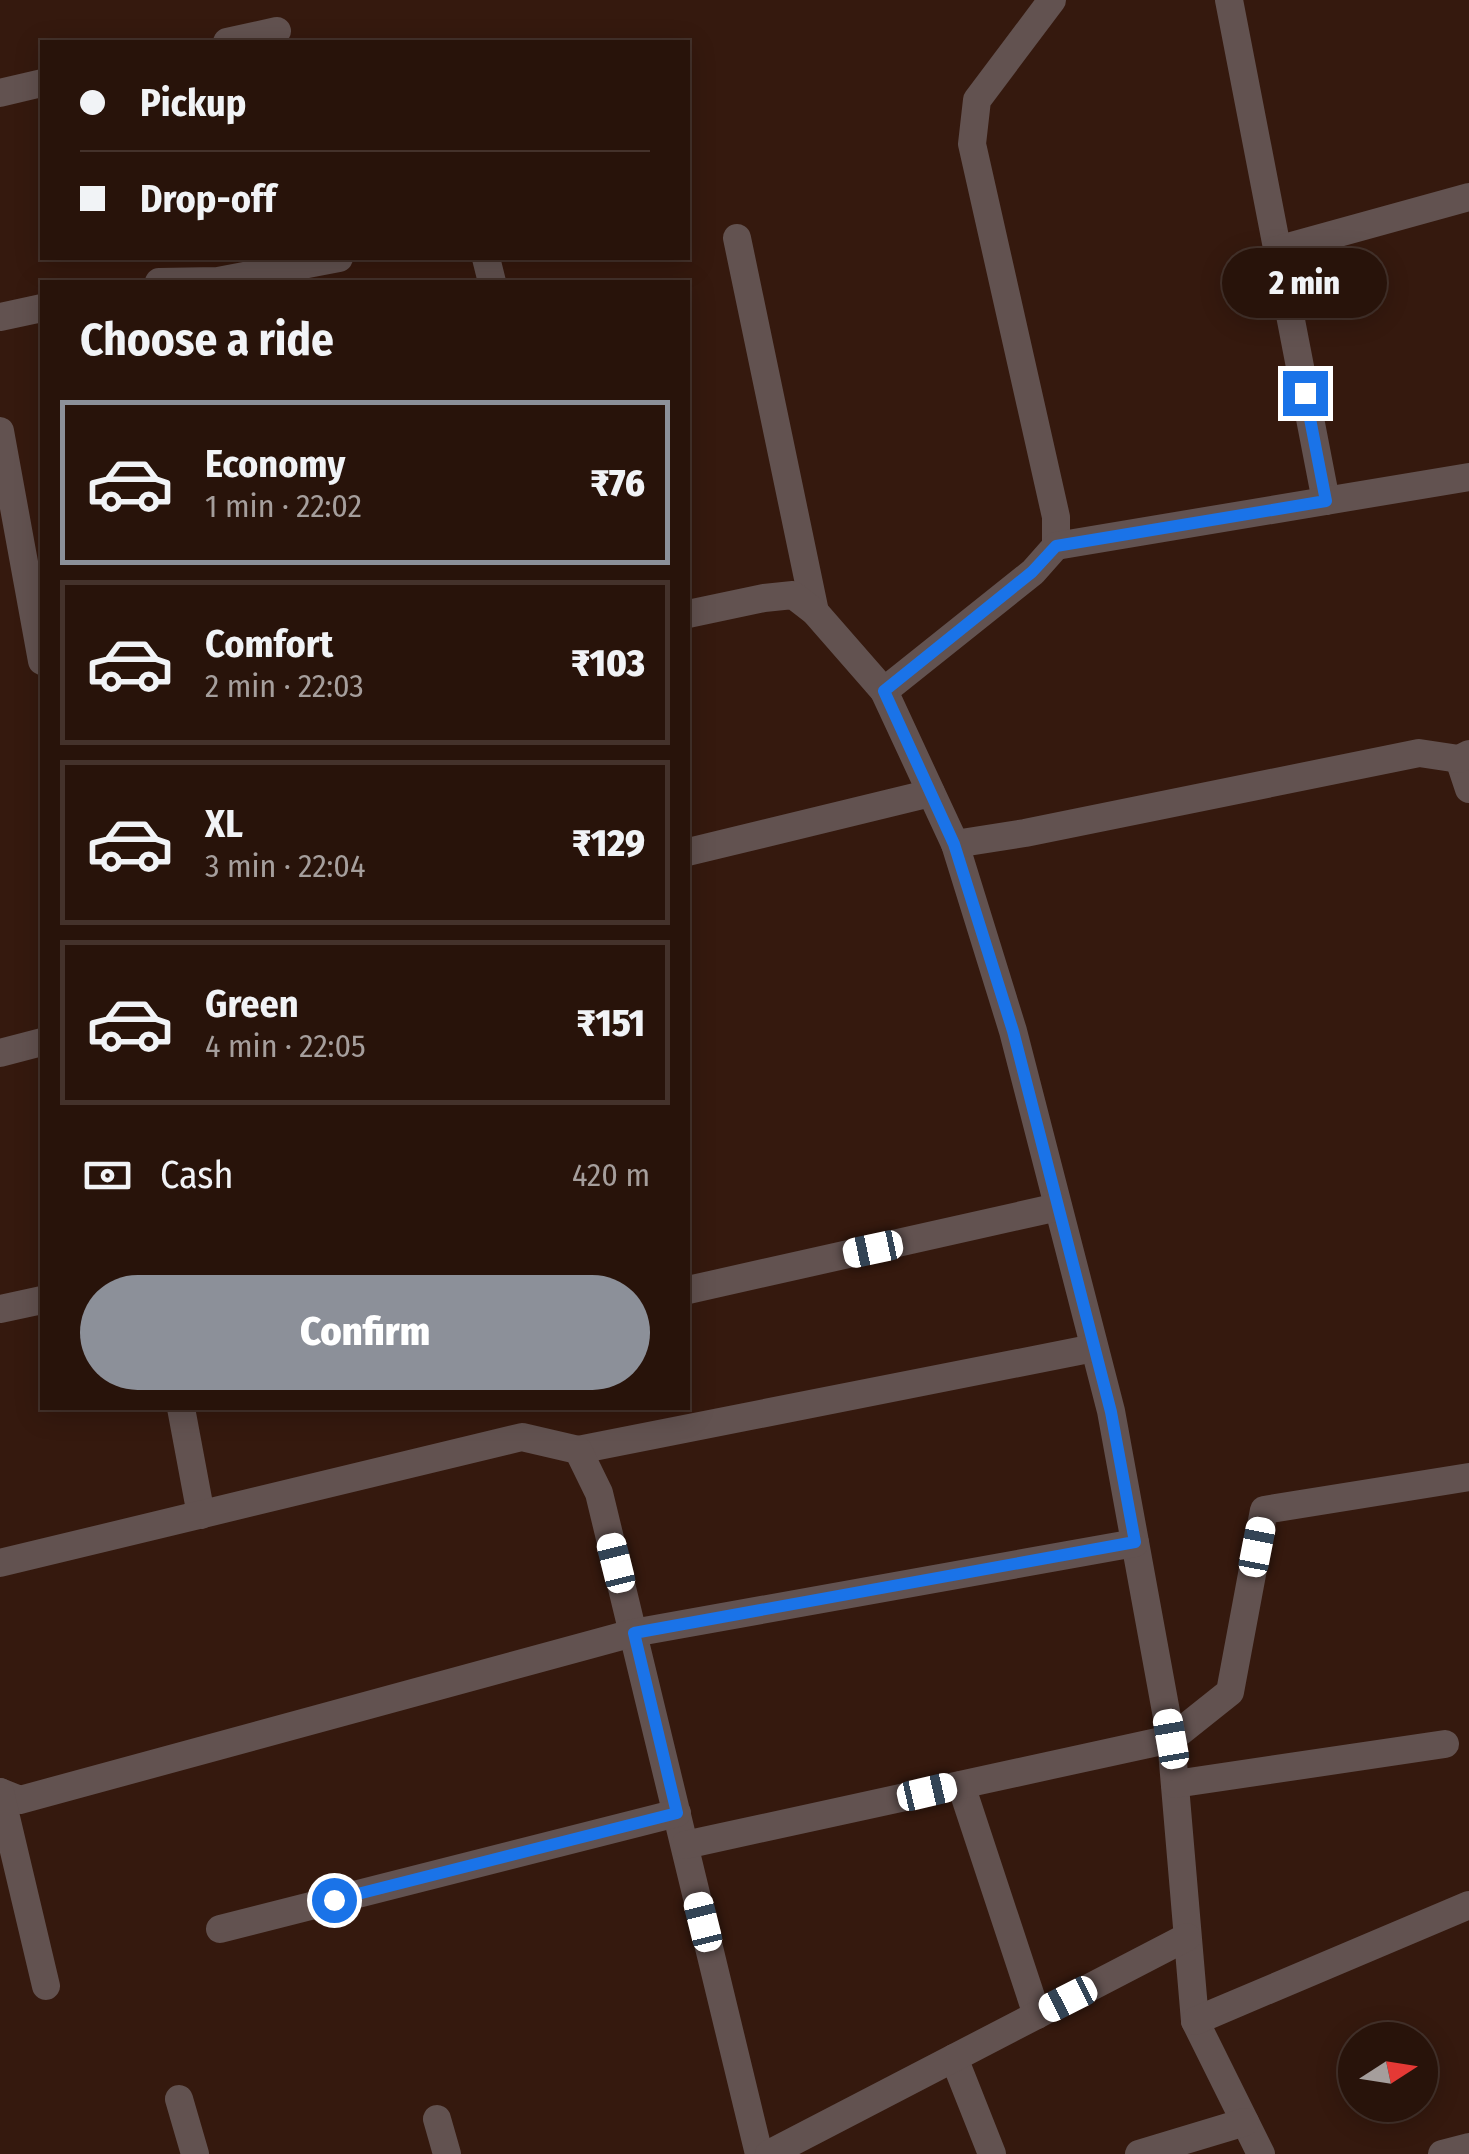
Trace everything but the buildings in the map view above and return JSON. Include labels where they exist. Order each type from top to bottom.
[{"type":"street","points":[[1052,0],[977,100],[972,144],[1056,517],[1056,546]]},
{"type":"street","points":[[1229,0],[1326,501]]},
{"type":"street","points":[[236,40],[276,32]]},
{"type":"street","points":[[0,92],[40,83]]},
{"type":"street","points":[[1278,250],[1469,197]]},
{"type":"street","points":[[737,238],[815,612]]},
{"type":"street","points":[[228,280],[328,260]]},
{"type":"street","points":[[0,318],[40,308]]},
{"type":"street","points":[[0,431],[40,651]]},
{"type":"street","points":[[884,691],[1032,572],[1056,546],[1469,477]]},
{"type":"street","points":[[690,614],[793,596],[815,612],[884,691],[954,844],[1013,1031],[1111,1412],[1171,1739],[1195,2021],[1261,2154]]},
{"type":"street","points":[[954,844],[1025,834],[1418,753],[1464,756],[1469,790]]},
{"type":"street","points":[[690,852],[931,794]]},
{"type":"street","points":[[0,1052],[40,1042]]},
{"type":"street","points":[[690,1290],[1058,1208]]},
{"type":"street","points":[[0,1309],[40,1300]]},
{"type":"street","points":[[0,1563],[522,1437],[578,1450],[1094,1348]]},
{"type":"street","points":[[181,1410],[200,1514]]},
{"type":"street","points":[[578,1450],[600,1492],[759,2154]]},
{"type":"street","points":[[685,1845],[1171,1739],[1230,1692],[1264,1510],[1469,1477]]},
{"type":"street","points":[[0,1792],[20,1800],[634,1633],[1135,1542]]},
{"type":"street","points":[[1175,1784],[1445,1744]]},
{"type":"street","points":[[961,1784],[1038,2014]]},
{"type":"street","points":[[0,1792],[46,1986]]},
{"type":"street","points":[[220,1929],[677,1813]]},
{"type":"street","points":[[1195,2021],[1469,1905]]},
{"type":"street","points":[[769,2154],[1188,1937]]},
{"type":"street","points":[[954,2058],[992,2154]]},
{"type":"street","points":[[179,2098],[195,2154]]},
{"type":"street","points":[[437,2118],[447,2154]]},
{"type":"street","points":[[1139,2154],[1245,2122]]},
{"type":"street","points":[[1442,2154],[1469,2146]]},
{"type":"route","points":[[334,1900],[677,1813],[634,1633],[1135,1542],[1111,1412],[1013,1031],[954,844],[884,691],[1032,572],[1056,546],[1326,501],[1305,393]]}]
